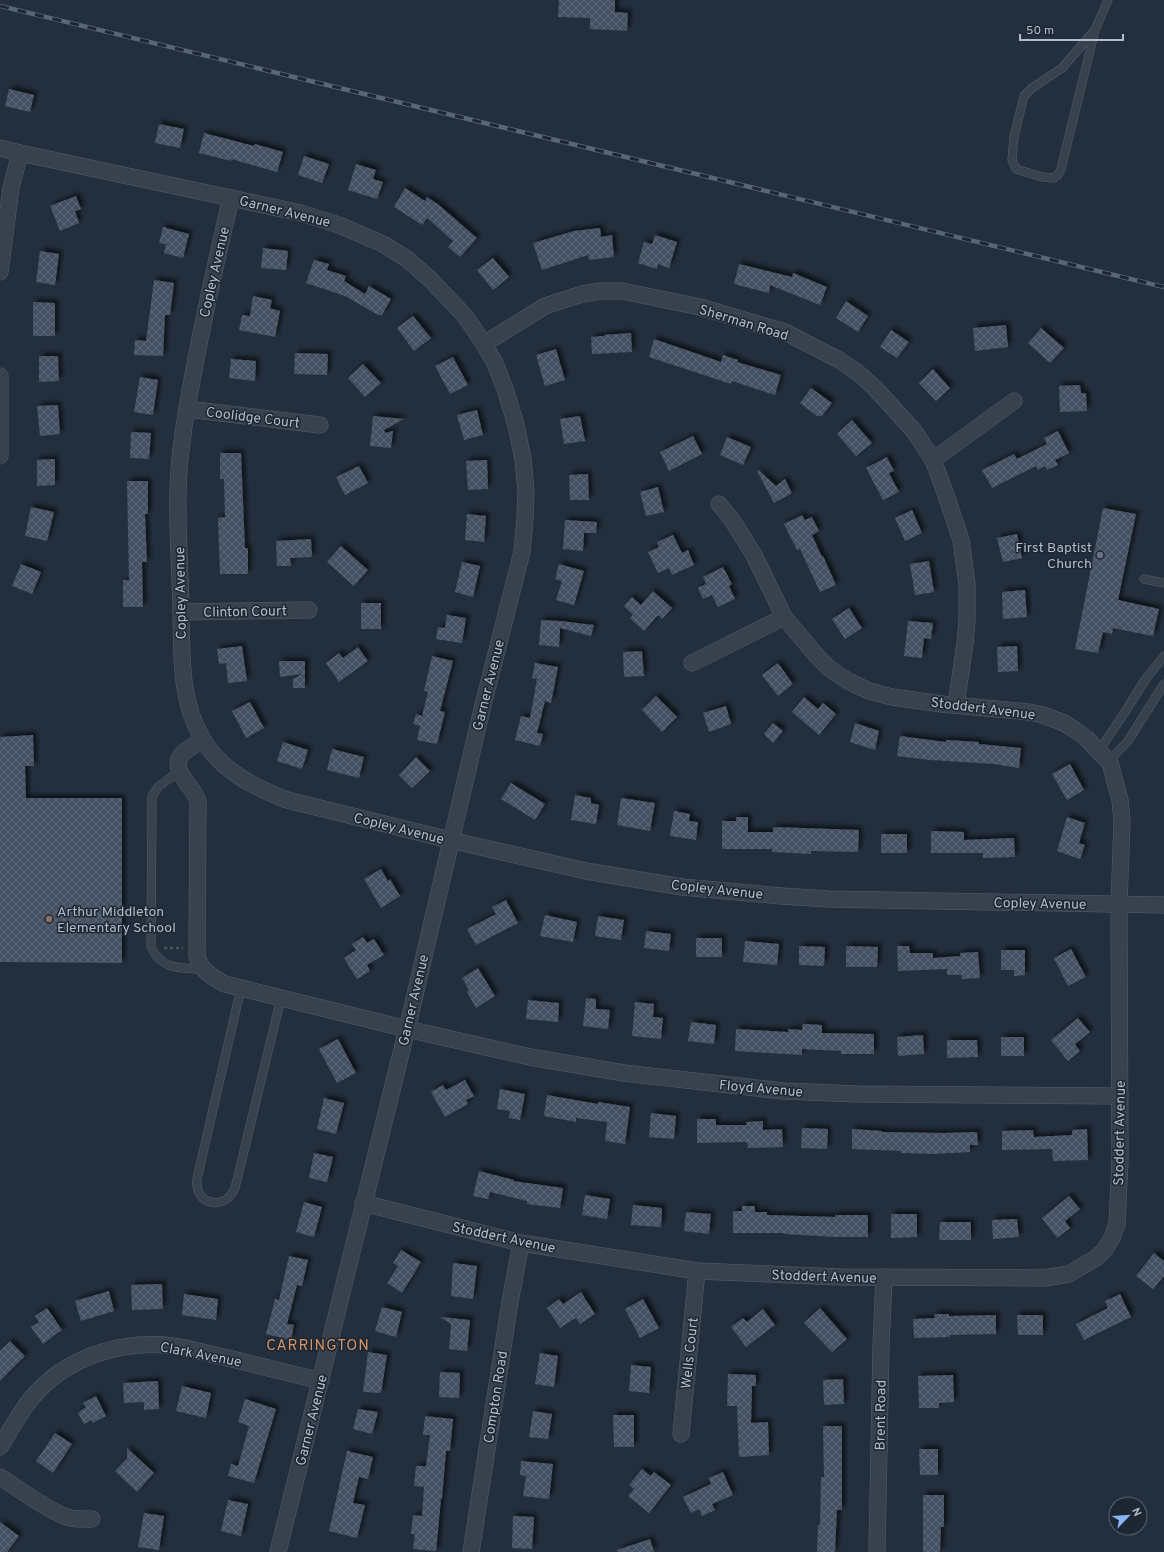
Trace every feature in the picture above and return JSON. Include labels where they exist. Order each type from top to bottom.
[{"type":"street","name":"Garner Avenue","points":[[0,148],[300,213],[339,225],[383,244],[407,259],[430,279],[466,316],[495,363],[516,425],[523,460],[526,491],[522,552],[489,678],[407,1029],[278,1552]]},
{"type":"street","points":[[0,272],[12,188],[20,153]]},
{"type":"street","name":"Copley Avenue","points":[[231,198],[199,343],[185,417],[178,490],[182,651],[185,690],[190,710],[203,740],[218,759],[233,774],[269,794],[287,800],[450,840],[586,871],[689,887],[828,899],[1164,905]]},
{"type":"street","name":"Sherman Road","points":[[484,344],[546,306],[582,294],[602,290],[622,291],[700,308],[784,332],[839,360],[857,372],[875,388],[914,431],[932,460],[955,519],[961,540],[965,564],[967,621],[956,705]]},
{"type":"street","points":[[0,376],[0,456]]},
{"type":"street","points":[[932,460],[1014,401]]},
{"type":"street","name":"Coolidge Court","points":[[187,409],[320,425]]},
{"type":"street","name":"Stoddert Avenue","points":[[363,1203],[521,1243],[696,1271],[841,1277],[1044,1278],[1069,1274],[1096,1258],[1105,1249],[1112,1238],[1117,1224],[1120,1162],[1119,904],[1122,821],[1120,800],[1104,756],[1075,730],[1043,716],[1029,712],[892,697],[869,691],[848,681],[830,669],[816,656],[784,617],[754,555],[720,504]]},
{"type":"street","name":"Clinton Court","points":[[181,612],[308,610]]},
{"type":"street","points":[[692,663],[784,617]]},
{"type":"street","points":[[203,740],[182,754],[178,762],[179,771],[196,794],[198,801],[197,956],[203,969]]},
{"type":"street","name":"Floyd Avenue","points":[[203,969],[213,978],[225,984],[281,998],[530,1057],[624,1074],[782,1091],[857,1094],[1120,1096]]},
{"type":"street","name":"Compton Road","points":[[471,1552],[510,1302],[521,1243]]},
{"type":"street","name":"Wells Court","points":[[681,1434],[696,1271]]},
{"type":"street","name":"Brent Road","points":[[877,1552],[881,1345],[884,1277]]},
{"type":"street","name":"Clark Avenue","points":[[0,1447],[22,1410],[42,1388],[57,1375],[96,1354],[117,1347],[142,1344],[173,1346],[321,1381]]},
{"type":"street","points":[[0,1477],[56,1512],[74,1518],[92,1519]]},
{"type":"lane","points":[[1095,30],[1062,68],[1032,88],[1024,96],[1014,138],[1012,160],[1016,169],[1042,177],[1054,178],[1058,175],[1061,169],[1095,30],[1108,0]]},
{"type":"lane","points":[[1144,578],[1164,583]]},
{"type":"lane","points":[[1104,756],[1125,712],[1145,680],[1164,656]]},
{"type":"lane","points":[[1104,756],[1128,741],[1164,684]]},
{"type":"lane","points":[[179,771],[158,787],[152,796],[151,947],[160,961],[168,966],[203,969]]},
{"type":"lane","points":[[241,988],[196,1185],[198,1191],[211,1203],[218,1203],[229,1199],[235,1188],[281,998]]},
{"type":"path","points":[[151,947],[197,947]]},
{"type":"building","points":[[559,0],[615,0],[615,12],[628,13],[627,31],[590,29],[590,18],[558,17]]},
{"type":"building","points":[[9,89],[34,95],[30,112],[5,106]]},
{"type":"building","points":[[159,124],[184,129],[180,148],[155,143]]},
{"type":"building","points":[[204,133],[254,146],[255,144],[283,152],[277,172],[231,159],[231,161],[199,153]]},
{"type":"building","points":[[304,156],[329,164],[322,183],[298,175]]},
{"type":"building","points":[[356,164],[376,170],[373,179],[383,182],[377,199],[348,190]]},
{"type":"building","points":[[405,188],[425,201],[427,197],[439,205],[477,238],[460,257],[448,247],[453,241],[427,218],[422,225],[394,207]]},
{"type":"building","points":[[76,196],[81,209],[75,211],[79,223],[60,231],[50,206]]},
{"type":"building","points":[[163,227],[189,234],[183,258],[164,253],[166,244],[159,243]]},
{"type":"building","points":[[600,228],[601,237],[612,235],[614,257],[589,260],[588,255],[542,270],[533,243],[574,231]]},
{"type":"building","points":[[655,235],[677,242],[669,268],[658,264],[657,269],[638,263],[644,242],[652,244]]},
{"type":"building","points":[[263,248],[288,251],[286,270],[261,268]]},
{"type":"building","points":[[40,251],[59,254],[55,285],[36,282]]},
{"type":"building","points":[[493,258],[509,277],[493,290],[477,270]]},
{"type":"building","points":[[314,260],[329,264],[327,270],[346,276],[344,281],[365,294],[369,286],[391,299],[382,315],[378,315],[345,296],[306,283]]},
{"type":"building","points":[[739,264],[792,277],[793,273],[827,287],[820,305],[770,285],[769,293],[734,284]]},
{"type":"building","points":[[154,280],[174,283],[170,315],[165,315],[163,356],[134,355],[135,340],[146,341]]},
{"type":"building","points":[[253,296],[272,300],[270,308],[280,311],[275,337],[239,330],[242,315],[250,316]]},
{"type":"building","points":[[846,301],[868,316],[858,332],[836,318]]},
{"type":"building","points":[[33,302],[55,303],[55,336],[33,336]]},
{"type":"building","points":[[413,316],[431,338],[414,351],[397,328]]},
{"type":"building","points":[[1006,325],[1008,347],[975,351],[973,328]]},
{"type":"building","points":[[1041,328],[1064,348],[1050,363],[1028,343]]},
{"type":"building","points":[[891,330],[909,342],[897,358],[880,347]]},
{"type":"building","points":[[631,333],[632,352],[592,354],[591,337]]},
{"type":"building","points":[[654,339],[721,362],[723,355],[738,360],[737,362],[781,375],[775,395],[732,381],[731,384],[649,357]]},
{"type":"building","points":[[556,349],[565,380],[545,386],[536,355]]},
{"type":"building","points":[[295,353],[328,354],[327,375],[294,374]]},
{"type":"building","points":[[39,356],[58,356],[59,381],[39,382]]},
{"type":"building","points":[[453,357],[468,385],[450,394],[435,366]]},
{"type":"building","points":[[231,359],[256,361],[255,381],[229,378]]},
{"type":"building","points":[[363,364],[381,383],[365,397],[348,378]]},
{"type":"building","points":[[933,369],[950,388],[936,401],[919,383]]},
{"type":"building","points":[[140,377],[158,380],[153,415],[134,412]]},
{"type":"building","points":[[1080,385],[1081,393],[1086,393],[1087,411],[1060,412],[1059,386]]},
{"type":"building","points":[[811,388],[832,403],[822,416],[817,416],[800,403]]},
{"type":"building","points":[[58,405],[60,434],[40,436],[37,406]]},
{"type":"building","points":[[477,410],[483,435],[464,440],[457,415]]},
{"type":"building","points":[[373,416],[404,419],[384,430],[385,433],[393,431],[391,448],[370,446]]},
{"type":"building","points":[[580,416],[585,441],[564,444],[560,419]]},
{"type":"building","points":[[852,420],[872,443],[856,456],[837,434]]},
{"type":"building","points":[[1058,431],[1069,453],[1055,460],[1058,465],[1047,470],[1045,466],[1038,470],[1036,466],[992,488],[982,470],[1014,454],[1017,459],[1047,444],[1044,438]]},
{"type":"building","points":[[131,432],[151,433],[149,459],[130,458]]},
{"type":"building","points":[[693,436],[702,454],[669,471],[660,452]]},
{"type":"building","points":[[727,437],[751,447],[743,465],[720,455]]},
{"type":"building","points":[[220,453],[241,453],[245,548],[248,548],[248,574],[220,574],[218,518],[225,517],[224,479],[220,479]]},
{"type":"building","points":[[887,457],[894,471],[889,473],[899,492],[883,500],[866,468]]},
{"type":"building","points":[[55,459],[55,485],[37,486],[37,460]]},
{"type":"building","points":[[487,460],[488,489],[468,490],[466,461]]},
{"type":"building","points":[[359,466],[368,483],[345,495],[336,477]]},
{"type":"building","points":[[758,470],[776,486],[785,479],[792,493],[774,503],[757,471]]},
{"type":"building","points":[[588,474],[589,500],[570,500],[569,475]]},
{"type":"building","points":[[127,481],[148,481],[148,514],[145,514],[147,562],[142,562],[143,607],[123,607],[123,580],[129,580]]},
{"type":"building","points":[[658,487],[664,512],[646,516],[640,492]]},
{"type":"building","points":[[31,507],[54,512],[47,541],[25,536]]},
{"type":"building","points":[[1103,508],[1136,514],[1118,600],[1159,609],[1153,636],[1113,628],[1112,634],[1103,632],[1098,653],[1075,649]]},
{"type":"building","points":[[912,510],[922,533],[905,541],[895,518]]},
{"type":"building","points":[[467,514],[486,516],[484,542],[465,540]]},
{"type":"building","points":[[802,515],[805,520],[812,517],[819,531],[812,535],[836,585],[820,592],[800,549],[797,550],[784,524]]},
{"type":"building","points":[[565,520],[597,522],[596,533],[584,533],[583,551],[563,549]]},
{"type":"building","points":[[1017,534],[1022,558],[1003,562],[997,538]]},
{"type":"building","points":[[673,535],[682,553],[688,550],[694,565],[672,575],[669,568],[658,573],[648,552],[659,547],[657,542]]},
{"type":"building","points":[[311,539],[312,557],[290,558],[291,566],[277,566],[276,541]]},
{"type":"building","points":[[341,546],[368,570],[354,586],[327,562]]},
{"type":"building","points":[[929,561],[934,592],[915,595],[910,564]]},
{"type":"building","points":[[462,562],[480,566],[473,597],[455,592]]},
{"type":"building","points":[[21,564],[41,572],[32,594],[12,586]]},
{"type":"building","points":[[559,564],[584,571],[574,605],[556,600],[562,581],[555,579]]},
{"type":"building","points":[[723,567],[732,584],[729,586],[735,599],[718,607],[712,595],[703,599],[698,588],[706,584],[703,577]]},
{"type":"building","points":[[1025,590],[1027,617],[1003,619],[1002,592]]},
{"type":"building","points":[[653,591],[672,608],[662,619],[658,615],[644,631],[630,618],[633,615],[624,606],[632,597],[641,605]]},
{"type":"building","points":[[361,603],[381,603],[381,629],[361,629]]},
{"type":"building","points":[[849,608],[862,628],[845,639],[832,619]]},
{"type":"building","points":[[447,615],[466,618],[462,643],[436,639],[438,627],[445,628]]},
{"type":"building","points":[[541,620],[594,625],[591,636],[560,628],[559,647],[539,645]]},
{"type":"building","points":[[908,621],[933,623],[931,639],[924,638],[922,658],[904,656]]},
{"type":"building","points":[[242,646],[247,681],[228,683],[226,663],[219,664],[217,649]]},
{"type":"building","points":[[1017,646],[1018,671],[998,672],[997,647]]},
{"type":"building","points":[[358,647],[368,661],[339,682],[326,663],[339,653],[343,658]]},
{"type":"building","points":[[642,651],[644,676],[624,677],[623,652]]},
{"type":"building","points":[[432,656],[453,661],[440,711],[445,712],[437,744],[417,740],[420,726],[413,724],[416,714],[422,716],[428,692],[424,691]]},
{"type":"building","points":[[279,661],[305,661],[305,688],[293,688],[293,679],[302,674],[280,677]]},
{"type":"building","points":[[535,663],[558,667],[551,703],[545,701],[537,733],[543,734],[540,746],[515,740],[521,716],[530,718],[537,679],[532,678]]},
{"type":"building","points":[[778,663],[793,684],[778,696],[762,675]]},
{"type":"building","points":[[656,696],[677,717],[662,732],[642,710]]},
{"type":"building","points":[[804,697],[818,709],[823,703],[836,714],[819,735],[792,712]]},
{"type":"building","points":[[250,702],[264,728],[246,738],[232,711]]},
{"type":"building","points":[[726,706],[731,724],[709,732],[703,713]]},
{"type":"building","points":[[773,723],[783,731],[773,743],[764,734]]},
{"type":"building","points":[[855,723],[879,731],[875,750],[850,742]]},
{"type":"building","points":[[33,735],[34,766],[25,766],[26,798],[122,798],[122,963],[0,962],[0,737]]},
{"type":"building","points":[[900,736],[946,742],[946,740],[979,742],[979,744],[1021,748],[1019,768],[994,764],[930,760],[897,756]]},
{"type":"building","points":[[283,742],[308,750],[302,769],[277,761]]},
{"type":"building","points":[[332,749],[364,757],[359,778],[327,770]]},
{"type":"building","points":[[416,757],[430,771],[412,788],[399,775]]},
{"type":"building","points":[[1070,764],[1084,790],[1067,800],[1052,774]]},
{"type":"building","points":[[511,783],[545,804],[535,820],[501,799]]},
{"type":"building","points":[[575,795],[591,798],[591,803],[599,805],[596,824],[571,820]]},
{"type":"building","points":[[621,798],[655,803],[650,831],[617,825]]},
{"type":"building","points":[[674,811],[690,814],[689,821],[698,822],[696,840],[670,836]]},
{"type":"building","points":[[736,817],[748,817],[748,832],[773,832],[773,827],[859,830],[858,852],[811,851],[811,854],[772,852],[772,849],[722,849],[722,821],[736,821]]},
{"type":"building","points":[[1067,817],[1085,823],[1079,843],[1085,845],[1080,859],[1057,851]]},
{"type":"building","points":[[931,831],[964,832],[964,840],[1014,838],[1015,857],[983,858],[983,853],[931,853]]},
{"type":"building","points":[[881,834],[907,834],[907,853],[881,853]]},
{"type":"building","points":[[381,869],[388,881],[390,879],[400,896],[381,908],[364,879]]},
{"type":"building","points":[[506,900],[518,923],[476,945],[467,929],[496,914],[492,907]]},
{"type":"building","points":[[545,915],[577,922],[573,942],[540,936]]},
{"type":"building","points":[[598,916],[624,920],[621,940],[595,936]]},
{"type":"building","points":[[646,931],[671,934],[669,951],[644,948]]},
{"type":"building","points":[[363,937],[367,943],[374,939],[384,955],[367,965],[370,971],[357,979],[344,958],[356,950],[352,944]]},
{"type":"building","points":[[696,938],[722,938],[722,957],[696,957]]},
{"type":"building","points":[[745,941],[779,944],[777,965],[743,962]]},
{"type":"building","points":[[799,946],[825,947],[824,966],[799,965]]},
{"type":"building","points":[[846,946],[878,947],[877,967],[846,967]]},
{"type":"building","points":[[897,946],[909,946],[910,953],[933,953],[933,958],[960,956],[960,953],[978,952],[980,978],[962,979],[961,975],[947,975],[947,969],[898,971]]},
{"type":"building","points":[[1071,949],[1086,977],[1068,986],[1054,958]]},
{"type":"building","points":[[1001,950],[1025,950],[1025,975],[1014,976],[1014,970],[1001,970]]},
{"type":"building","points":[[478,968],[495,996],[476,1008],[467,992],[469,990],[462,978]]},
{"type":"building","points":[[586,998],[596,999],[596,1009],[610,1010],[608,1029],[583,1026]]},
{"type":"building","points":[[528,1000],[559,1003],[558,1022],[526,1019]]},
{"type":"building","points":[[635,1002],[654,1004],[653,1017],[663,1018],[661,1039],[632,1036]]},
{"type":"building","points":[[1078,1018],[1090,1032],[1075,1044],[1080,1051],[1068,1061],[1051,1040]]},
{"type":"building","points":[[691,1022],[716,1025],[714,1044],[688,1041]]},
{"type":"building","points":[[803,1024],[822,1025],[822,1033],[874,1034],[874,1054],[841,1054],[841,1051],[802,1049],[802,1055],[735,1051],[736,1029],[788,1032],[788,1029],[802,1030]]},
{"type":"building","points":[[923,1035],[924,1054],[898,1056],[897,1037]]},
{"type":"building","points":[[1001,1037],[1024,1037],[1024,1056],[1001,1056]]},
{"type":"building","points":[[338,1039],[356,1073],[337,1083],[319,1049]]},
{"type":"building","points":[[947,1040],[977,1040],[978,1057],[947,1058]]},
{"type":"building","points":[[465,1080],[474,1096],[466,1100],[468,1104],[445,1117],[431,1092],[443,1085],[446,1090]]},
{"type":"building","points":[[500,1089],[525,1094],[520,1120],[509,1118],[510,1111],[497,1109]]},
{"type":"building","points":[[547,1095],[598,1104],[598,1102],[630,1107],[625,1144],[605,1141],[607,1122],[576,1118],[576,1122],[544,1116]]},
{"type":"building","points":[[324,1098],[344,1103],[336,1134],[317,1129]]},
{"type":"building","points":[[651,1113],[676,1116],[674,1139],[649,1137]]},
{"type":"building","points":[[697,1119],[716,1119],[716,1125],[747,1125],[746,1122],[763,1121],[763,1130],[782,1129],[783,1147],[748,1148],[747,1142],[697,1143]]},
{"type":"building","points":[[802,1128],[828,1129],[827,1149],[801,1148]]},
{"type":"building","points":[[852,1129],[882,1132],[977,1132],[978,1145],[970,1145],[970,1152],[934,1154],[852,1149]]},
{"type":"building","points":[[1087,1129],[1088,1160],[1053,1161],[1052,1149],[1002,1150],[1002,1131],[1033,1130],[1034,1137],[1072,1135],[1072,1130]]},
{"type":"building","points":[[314,1153],[333,1157],[327,1182],[309,1178]]},
{"type":"building","points":[[479,1171],[514,1180],[513,1181],[563,1188],[560,1208],[527,1204],[527,1201],[490,1192],[488,1199],[473,1196]]},
{"type":"building","points":[[585,1195],[610,1199],[607,1219],[582,1215]]},
{"type":"building","points":[[1069,1196],[1080,1209],[1065,1221],[1070,1228],[1057,1238],[1042,1218]]},
{"type":"building","points":[[304,1202],[322,1207],[314,1237],[296,1232]]},
{"type":"building","points":[[633,1205],[662,1208],[661,1227],[631,1225]]},
{"type":"building","points":[[742,1206],[755,1206],[755,1212],[767,1212],[767,1215],[835,1217],[835,1215],[868,1215],[868,1237],[835,1237],[785,1233],[733,1233],[733,1211],[742,1211]]},
{"type":"building","points":[[686,1212],[711,1214],[709,1234],[684,1231]]},
{"type":"building","points":[[891,1214],[917,1214],[917,1237],[891,1238]]},
{"type":"building","points":[[1017,1219],[1019,1237],[993,1239],[992,1220]]},
{"type":"building","points":[[940,1222],[971,1222],[971,1240],[939,1240]]},
{"type":"building","points":[[401,1250],[421,1262],[402,1293],[387,1283],[398,1266],[393,1263]]},
{"type":"building","points":[[1154,1253],[1164,1261],[1164,1276],[1153,1289],[1136,1276]]},
{"type":"building","points":[[289,1256],[308,1260],[302,1286],[297,1285],[287,1324],[294,1325],[291,1340],[266,1334],[275,1299],[279,1300]]},
{"type":"building","points":[[453,1263],[477,1266],[473,1299],[451,1296]]},
{"type":"building","points":[[162,1284],[163,1309],[132,1310],[131,1285]]},
{"type":"building","points":[[109,1291],[114,1311],[81,1321],[75,1301]]},
{"type":"building","points":[[581,1292],[595,1314],[580,1324],[576,1318],[560,1328],[547,1308],[559,1299],[563,1304]]},
{"type":"building","points":[[184,1294],[218,1299],[216,1320],[182,1315]]},
{"type":"building","points":[[1120,1294],[1131,1317],[1084,1340],[1076,1324],[1108,1308],[1105,1301]]},
{"type":"building","points":[[643,1299],[659,1328],[640,1338],[625,1309]]},
{"type":"building","points":[[382,1307],[402,1312],[396,1337],[375,1331]]},
{"type":"building","points":[[47,1308],[62,1330],[43,1344],[31,1327],[39,1322],[35,1316]]},
{"type":"building","points":[[820,1308],[847,1339],[832,1352],[804,1323]]},
{"type":"building","points":[[763,1309],[775,1325],[746,1347],[731,1327],[743,1318],[747,1322]]},
{"type":"building","points":[[934,1314],[949,1314],[949,1316],[996,1315],[996,1334],[950,1335],[950,1337],[914,1338],[913,1319],[935,1318]]},
{"type":"building","points":[[1017,1315],[1043,1315],[1043,1335],[1018,1335]]},
{"type":"building","points":[[440,1317],[470,1320],[467,1351],[449,1349],[451,1324]]},
{"type":"building","points":[[10,1341],[25,1356],[0,1381],[0,1351]]},
{"type":"building","points":[[368,1352],[387,1355],[381,1393],[363,1392]]},
{"type":"building","points":[[540,1353],[558,1356],[554,1387],[535,1384]]},
{"type":"building","points":[[631,1365],[651,1367],[649,1393],[629,1391]]},
{"type":"building","points":[[440,1372],[460,1373],[459,1398],[439,1397]]},
{"type":"building","points":[[728,1374],[756,1375],[756,1386],[752,1386],[751,1423],[768,1422],[769,1455],[739,1457],[737,1406],[727,1406]]},
{"type":"building","points":[[953,1375],[954,1402],[939,1403],[939,1408],[919,1408],[918,1376]]},
{"type":"building","points":[[843,1379],[844,1404],[824,1405],[823,1380]]},
{"type":"building","points":[[158,1381],[159,1409],[144,1410],[144,1402],[124,1403],[123,1383]]},
{"type":"building","points":[[182,1386],[211,1393],[206,1418],[176,1411]]},
{"type":"building","points":[[96,1396],[106,1416],[93,1423],[92,1420],[84,1424],[78,1413],[86,1407],[83,1403]]},
{"type":"building","points":[[245,1399],[276,1409],[254,1483],[228,1476],[231,1464],[238,1466],[249,1426],[238,1422]]},
{"type":"building","points":[[358,1409],[378,1412],[372,1434],[353,1429]]},
{"type":"building","points":[[533,1411],[552,1414],[548,1439],[529,1437]]},
{"type":"building","points":[[613,1415],[634,1415],[634,1447],[614,1447]]},
{"type":"building","points":[[425,1416],[453,1419],[450,1451],[446,1451],[436,1551],[413,1549],[415,1534],[411,1534],[413,1515],[422,1516],[424,1487],[414,1486],[416,1466],[426,1466],[430,1435],[423,1435]]},
{"type":"building","points":[[823,1426],[842,1426],[842,1510],[837,1510],[835,1552],[817,1552],[818,1525],[820,1525],[821,1477],[824,1477]]},
{"type":"building","points":[[55,1433],[72,1444],[53,1473],[36,1461]]},
{"type":"building","points":[[127,1448],[154,1473],[137,1492],[115,1471],[127,1458]]},
{"type":"building","points":[[919,1449],[938,1449],[938,1475],[920,1475]]},
{"type":"building","points":[[347,1451],[373,1457],[368,1479],[359,1477],[353,1503],[365,1505],[357,1538],[329,1531]]},
{"type":"building","points":[[521,1461],[553,1464],[549,1499],[523,1496],[526,1476],[520,1475]]},
{"type":"building","points":[[642,1469],[651,1476],[654,1472],[671,1485],[649,1513],[628,1496],[634,1489],[629,1485]]},
{"type":"building","points":[[723,1472],[733,1495],[712,1504],[715,1510],[702,1516],[699,1509],[691,1513],[683,1497],[711,1484],[709,1478]]},
{"type":"building","points":[[923,1495],[944,1495],[944,1527],[941,1527],[940,1552],[923,1552]]},
{"type":"building","points":[[228,1500],[248,1504],[241,1536],[221,1531]]},
{"type":"building","points":[[144,1513],[164,1516],[159,1550],[138,1547]]},
{"type":"building","points":[[513,1516],[534,1517],[532,1549],[512,1548]]},
{"type":"building","points":[[0,1522],[19,1536],[7,1552],[0,1552]]},
{"type":"building","points":[[650,1539],[654,1552],[618,1552],[617,1550]]},
{"type":"railway","points":[[0,6],[1164,287]]},
{"type":"place","name":"First Baptist Church","points":[[1100,555]]},
{"type":"place","name":"Arthur Middleton Elementary School","points":[[49,919]]},
{"type":"district","name":"CARRINGTON","points":[[318,1345]]}]
